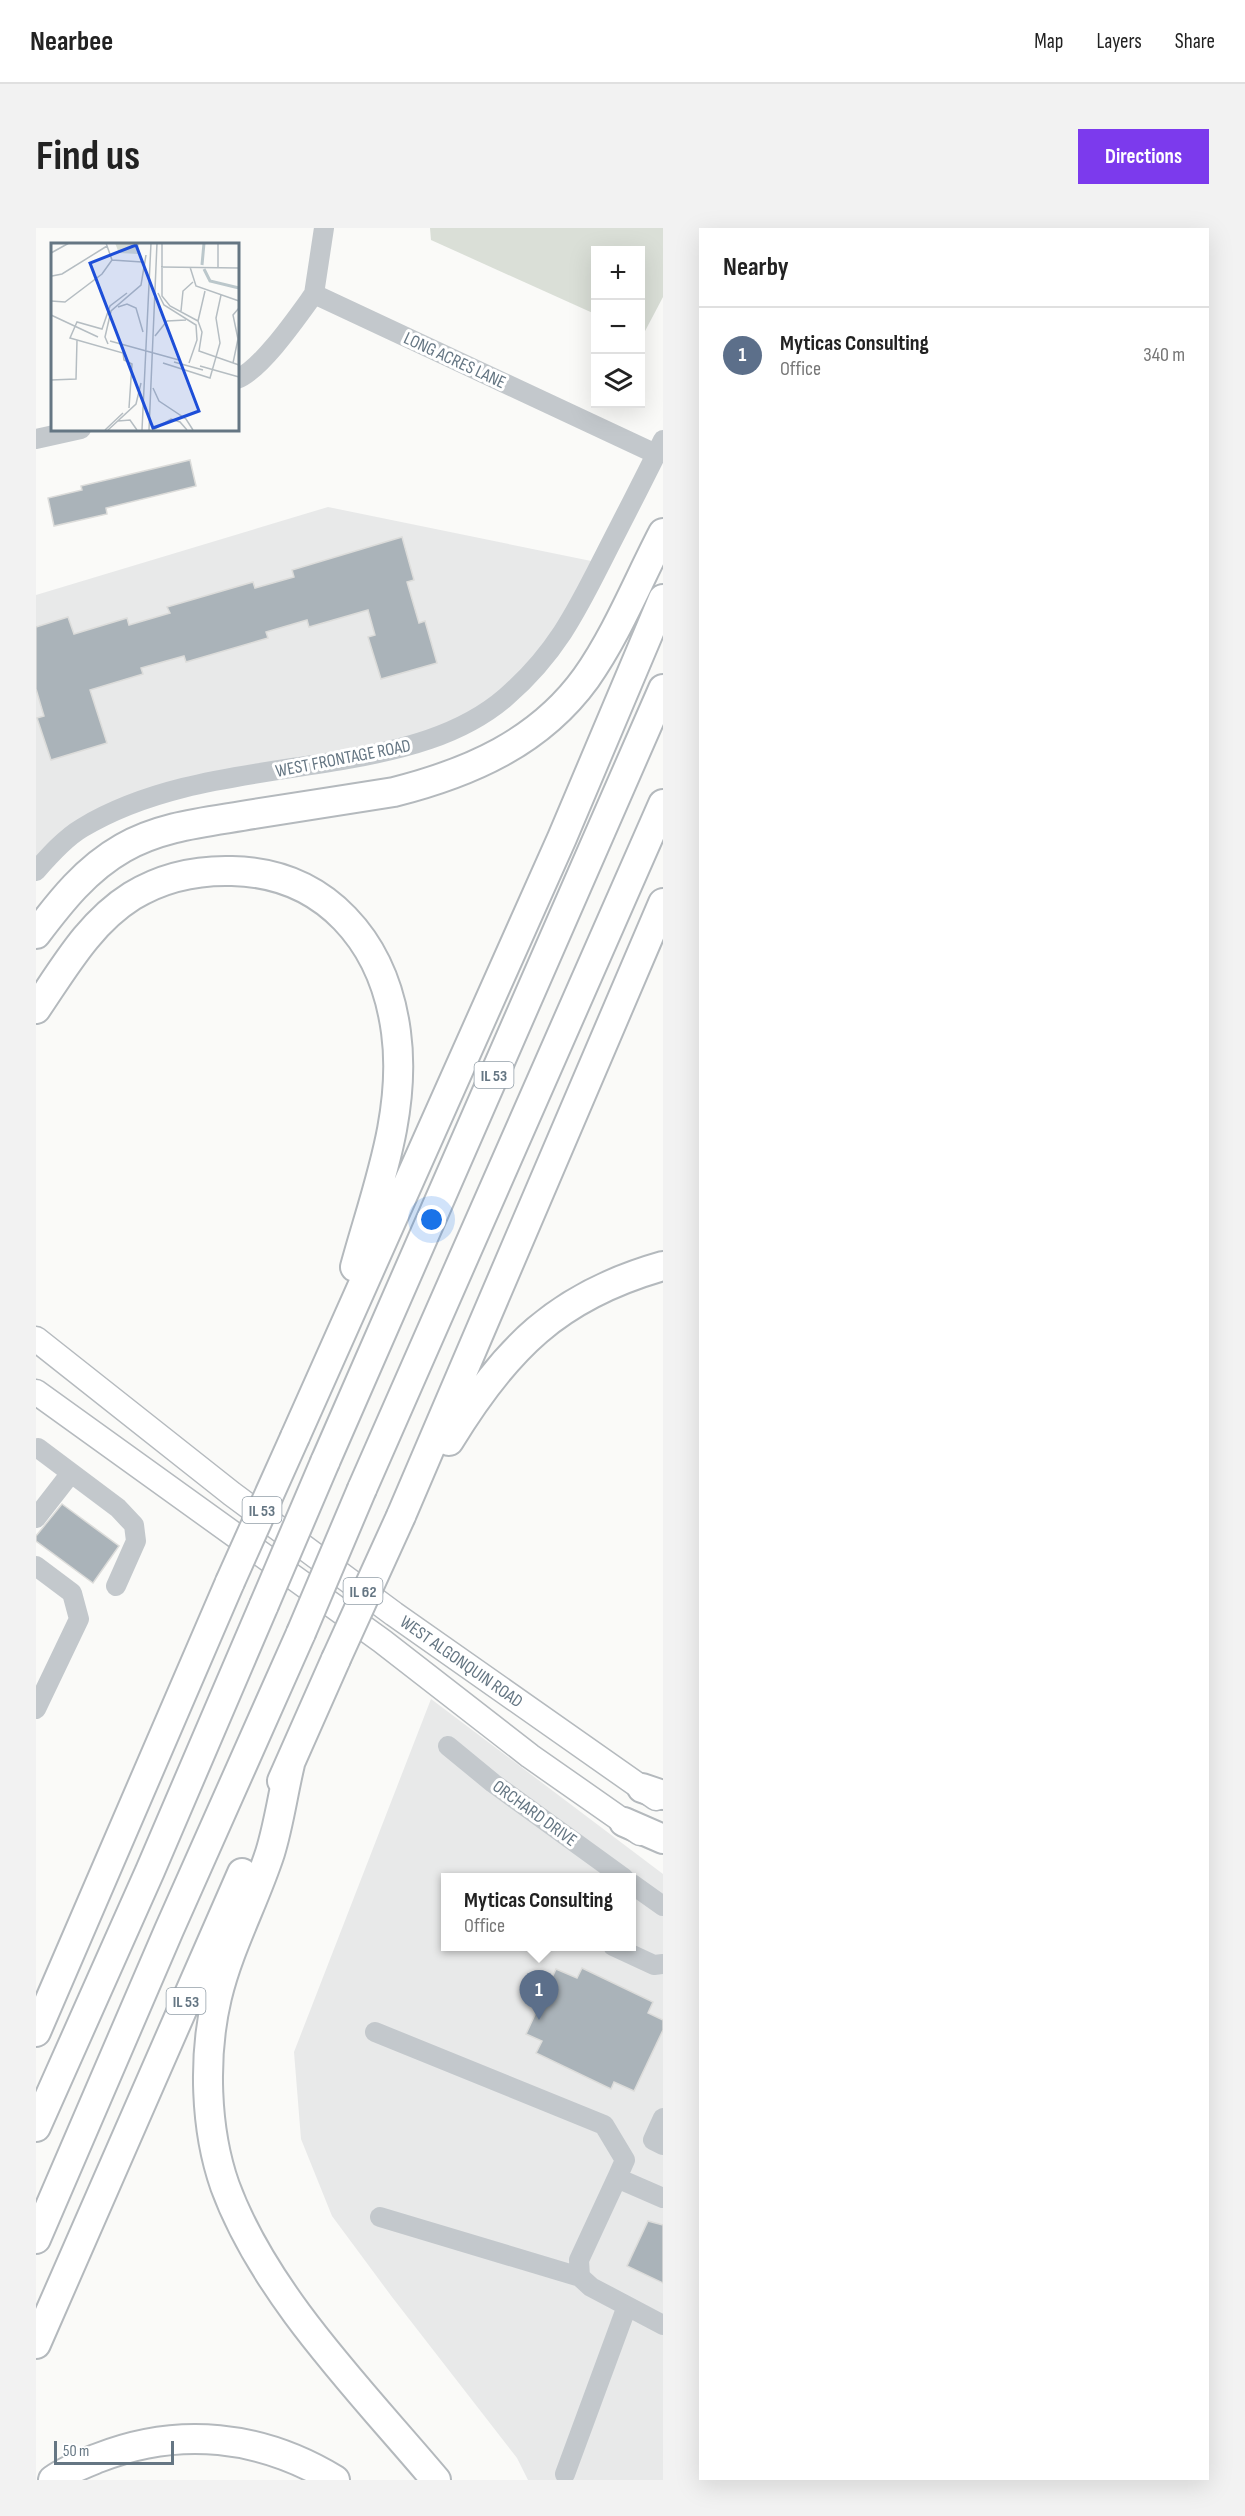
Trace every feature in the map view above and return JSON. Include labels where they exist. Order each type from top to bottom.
[{"type":"highway","points":[[36,934],[64,896],[84,878],[103,862],[145,837],[196,823],[394,792],[460,771],[502,753],[547,721],[585,678],[608,641],[663,533]]},
{"type":"highway","name":"IL 53","points":[[36,2032],[230,1582],[562,838],[663,599]]},
{"type":"highway","name":"IL 53","points":[[36,2127],[146,1882],[325,1462],[663,689]]},
{"type":"highway","name":"IL 53","points":[[36,2240],[173,1919],[301,1633],[663,804]]},
{"type":"highway","points":[[36,1009],[93,928],[132,896],[168,879],[190,873],[214,871],[264,873],[305,887],[324,899],[346,918],[376,966],[391,1006],[398,1056],[399,1094],[389,1145],[329,1360]]},
{"type":"highway","name":"IL 53","points":[[36,2344],[401,1516],[663,903]]},
{"type":"highway","points":[[401,1516],[472,1402],[523,1341],[547,1321],[578,1301],[615,1283],[663,1266]]},
{"type":"highway","points":[[290,1764],[271,1851],[225,1969],[216,2000],[209,2055],[209,2085],[217,2157],[225,2186],[238,2216],[266,2266],[310,2331],[436,2480]]},
{"type":"highway","points":[[624,1822],[663,1839]]},
{"type":"highway","points":[[36,1978],[108,1862]]},
{"type":"highway","points":[[53,2480],[81,2465],[140,2444],[171,2439],[231,2442],[260,2447],[308,2464],[335,2480]]},
{"type":"main road","name":"WEST ALGONQUIN ROAD","points":[[36,1339],[231,1494],[394,1614],[656,1795]]},
{"type":"main road","name":"WEST ALGONQUIN ROAD","points":[[36,1392],[382,1641],[530,1756],[663,1850]]},
{"type":"street","points":[[238,379],[246,375],[267,353],[314,294],[324,228]]},
{"type":"street","name":"LONG ACRES LANE","points":[[314,294],[660,447]]},
{"type":"street","points":[[36,439],[76,430]]},
{"type":"street","name":"WEST FRONTAGE ROAD","points":[[36,871],[80,829],[124,807],[176,789],[386,752],[432,738],[482,714],[505,698],[538,665],[570,624],[660,447]]},
{"type":"street","points":[[36,1449],[38,1448],[118,1508],[134,1525],[136,1541],[116,1586]]},
{"type":"street","points":[[36,1518],[71,1473]]},
{"type":"street","points":[[36,1566],[72,1593],[79,1619],[36,1709]]},
{"type":"street","name":"ORCHARD DRIVE","points":[[448,1746],[611,1873]]},
{"type":"street","points":[[636,1887],[663,1906]]},
{"type":"street","points":[[622,1951],[654,1965],[663,1964]]},
{"type":"street","points":[[375,2032],[604,2125],[625,2160],[579,2260],[580,2277]]},
{"type":"street","points":[[663,2118],[653,2140],[663,2145]]},
{"type":"street","points":[[617,2178],[663,2198]]},
{"type":"street","points":[[380,2217],[580,2277],[591,2287],[663,2325]]},
{"type":"street","points":[[565,2474],[627,2306]]},
{"type":"shaded area","points":[[430,228],[663,228],[663,297],[645,331],[645,246],[591,246],[591,312],[431,240]]},
{"type":"shaded area","points":[[328,507],[601,563],[554,648],[459,727],[124,807],[36,871],[36,595]]},
{"type":"shaded area","points":[[431,1699],[663,1874],[663,2480],[528,2480],[517,2458],[332,2216],[301,2139],[294,2052]]},
{"type":"building","points":[[190,460],[196,486],[106,508],[107,514],[54,526],[48,498],[82,490],[81,486]]},
{"type":"building","points":[[402,537],[414,580],[407,582],[419,623],[425,621],[437,663],[381,679],[368,637],[375,635],[368,610],[309,627],[307,620],[266,632],[268,638],[186,662],[184,656],[141,668],[143,674],[90,690],[107,743],[51,760],[37,718],[44,716],[36,689],[36,627],[68,617],[74,634],[127,618],[129,625],[170,613],[167,607],[253,582],[255,588],[294,577],[292,570]]},
{"type":"building","points":[[62,1504],[119,1546],[93,1583],[36,1541],[36,1536]]},
{"type":"building","points":[[582,1968],[653,2002],[648,2013],[663,2020],[663,2030],[634,2091],[614,2082],[611,2089],[536,2053],[542,2041],[526,2034],[556,1969],[577,1978]]},
{"type":"building","points":[[648,2221],[663,2225],[663,2283],[627,2266]]},
{"type":"place","name":"Myticas Consulting","points":[[539,2020]]}]
